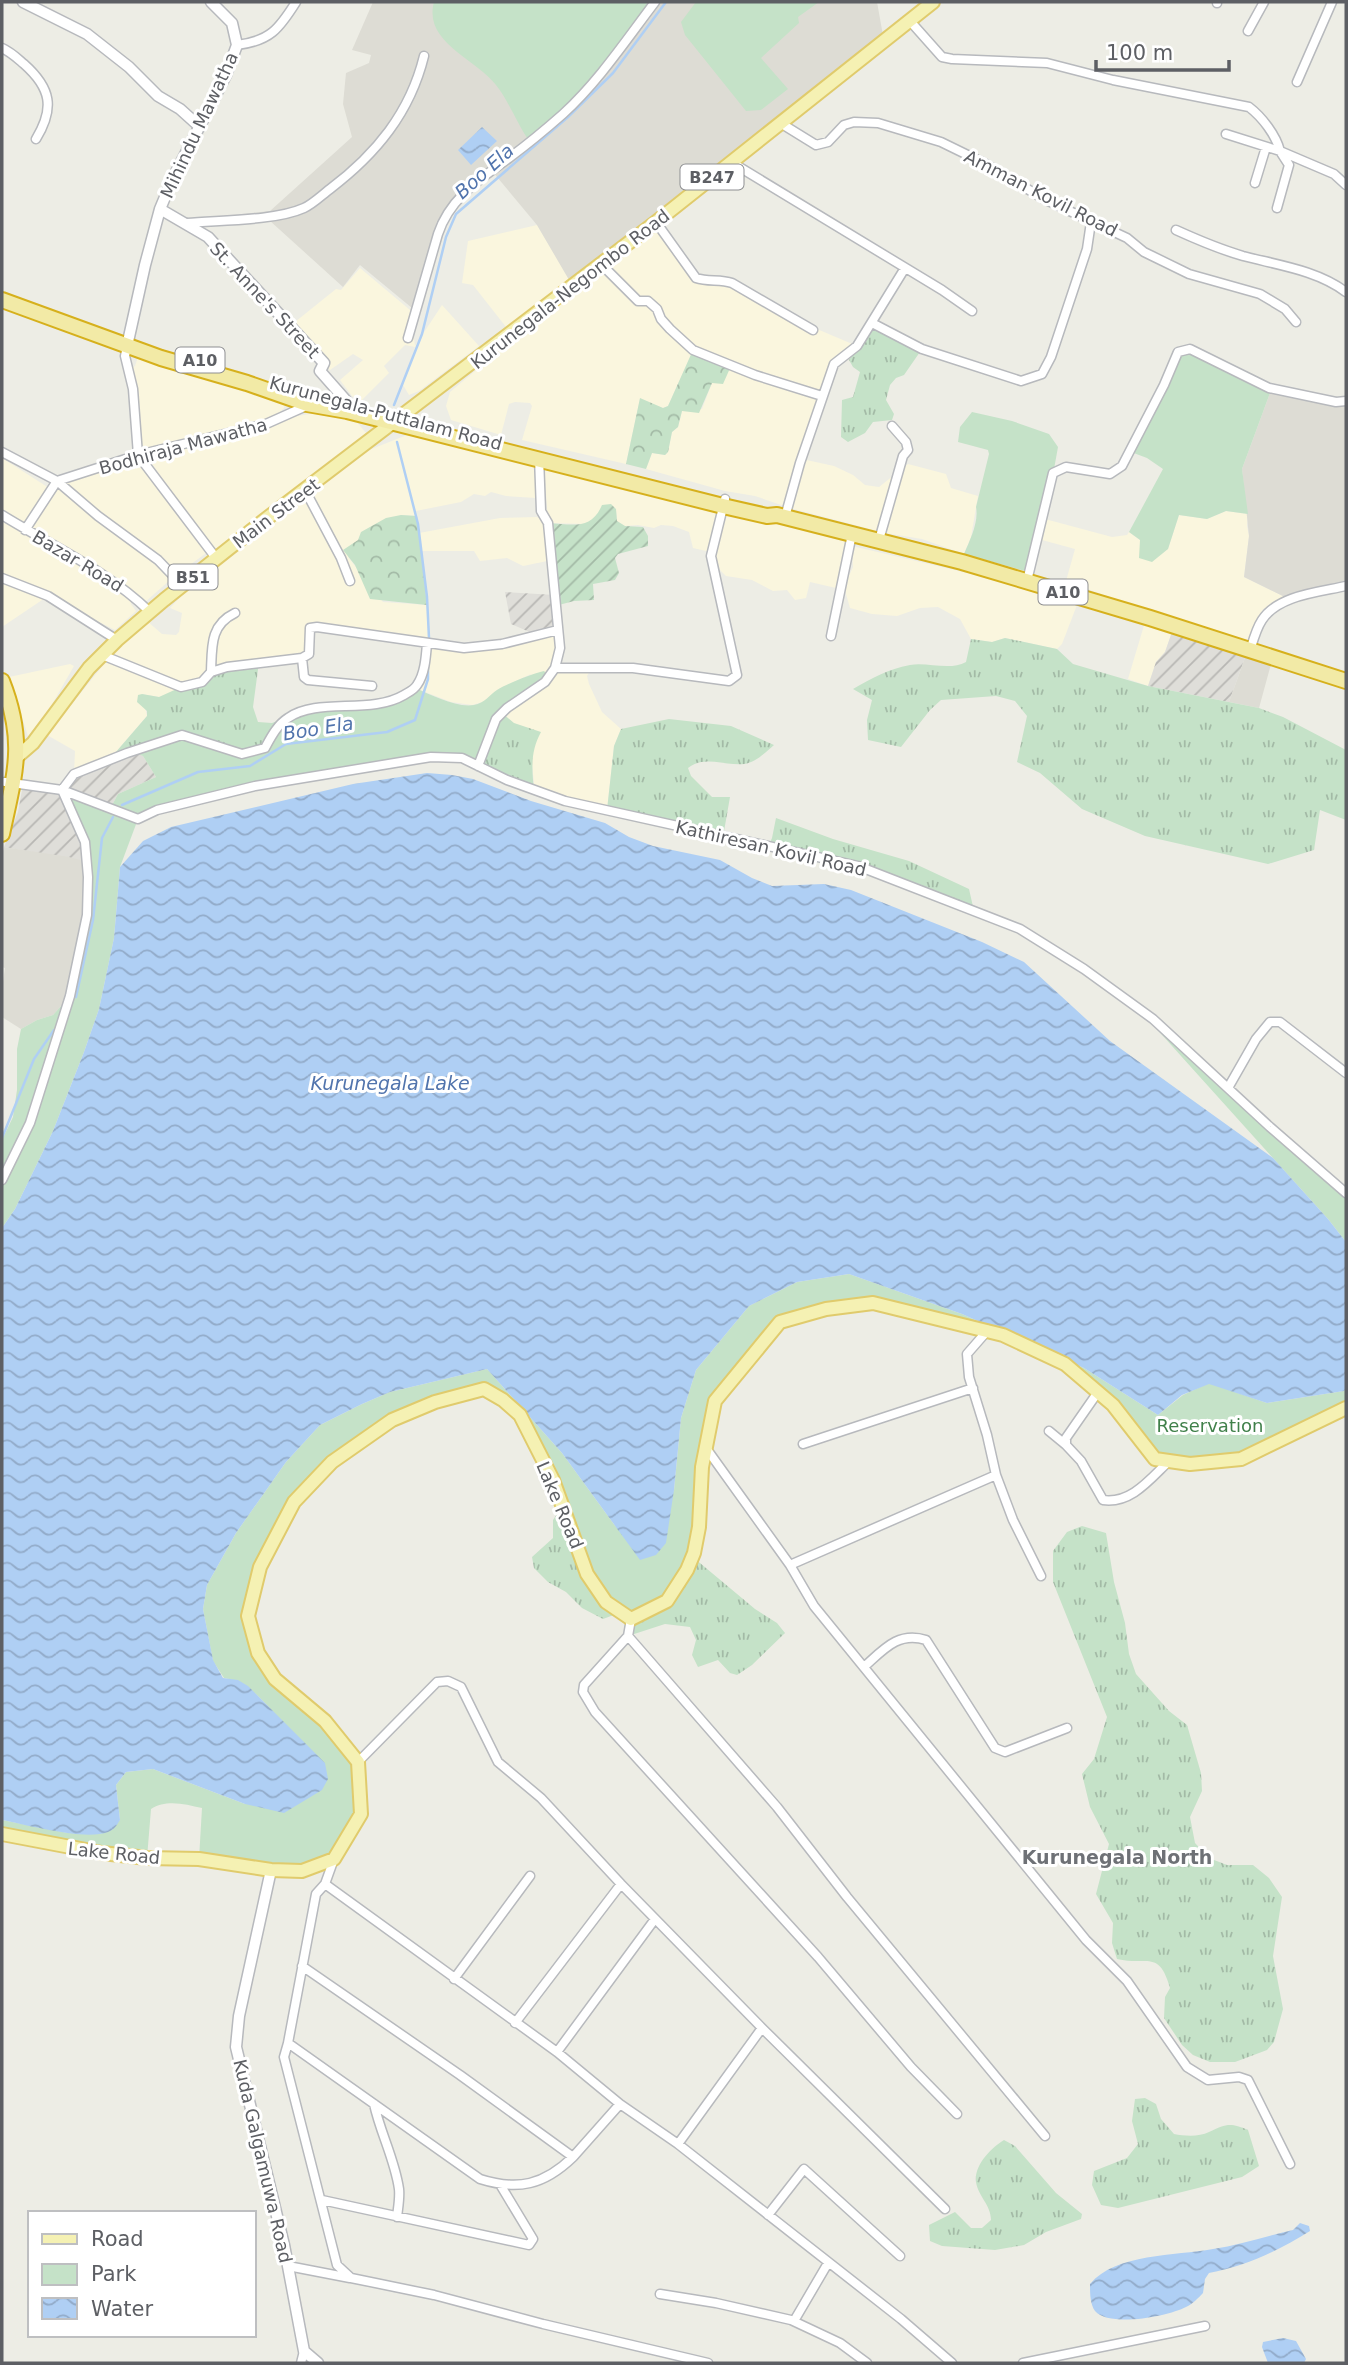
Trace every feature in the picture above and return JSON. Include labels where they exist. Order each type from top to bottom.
[{"type":"highway","name":"Kurunegala-Puttalam Road","points":[[2,290],[128,342]]},
{"type":"highway","name":"Kurunegala-Puttalam Road","points":[[2,300],[309,400],[347,411],[398,420]]},
{"type":"highway","name":"Kurunegala-Puttalam Road","points":[[309,400],[351,405],[539,457],[724,502],[768,509],[781,516],[1027,581],[1346,681]]},
{"type":"highway","points":[[2,681],[15,723],[18,756],[7,786]]},
{"type":"highway","points":[[2,706],[9,744],[2,834]]},
{"type":"main road","name":"Kurunegala-Negombo Road","points":[[398,420],[782,124],[933,2]]},
{"type":"main road","name":"Main Street","points":[[18,756],[33,743],[75,685],[117,640],[216,558],[398,420]]},
{"type":"main road","points":[[631,1619],[667,1601],[687,1570],[694,1553],[699,1527],[702,1467],[715,1401],[780,1322],[826,1309],[873,1303],[988,1330],[1065,1363],[1113,1405],[1155,1459],[1190,1464],[1241,1459],[1346,1408]]},
{"type":"main road","name":"Lake Road","points":[[358,1762],[326,1721],[275,1679],[258,1653],[248,1616],[260,1567],[294,1502],[332,1462],[392,1420],[435,1402],[484,1389],[503,1400],[520,1415],[553,1480],[587,1574],[606,1602],[631,1619]]},
{"type":"main road","points":[[334,1859],[361,1814],[358,1762]]},
{"type":"main road","name":"Lake Road","points":[[2,1834],[90,1851],[147,1858],[200,1859],[271,1870],[302,1871],[334,1859]]},
{"type":"street","points":[[23,2],[87,34],[128,67],[158,96],[180,109],[200,127]]},
{"type":"street","name":"Mihindu Mawatha","points":[[128,342],[160,209],[226,75],[237,45],[232,23],[211,2]]},
{"type":"street","points":[[237,45],[256,43],[277,30],[296,2]]},
{"type":"street","points":[[408,338],[443,218],[474,182],[530,142],[564,113],[591,85],[655,2]]},
{"type":"street","points":[[1248,31],[1264,2]]},
{"type":"street","points":[[1297,82],[1332,2]]},
{"type":"street","points":[[910,21],[942,57],[1047,62],[1113,80],[1249,107],[1257,113],[1278,143],[1289,165],[1277,208]]},
{"type":"street","points":[[2,48],[11,52],[34,73],[47,94],[49,109],[46,124],[36,139]]},
{"type":"street","points":[[187,223],[276,215],[305,208],[357,169],[395,126],[420,73],[424,56]]},
{"type":"street","name":"Amman Kovil Road","points":[[782,124],[816,145],[828,142],[844,125],[854,122],[878,123],[941,142],[1091,222],[1127,238],[1144,252],[1189,274],[1260,295],[1285,309],[1296,322]]},
{"type":"street","points":[[1226,134],[1280,151],[1334,174],[1346,185]]},
{"type":"street","points":[[1255,183],[1266,147]]},
{"type":"street","points":[[731,162],[972,311]]},
{"type":"street","name":"St. Anne's Street","points":[[160,209],[208,237],[324,363],[320,371],[351,405]]},
{"type":"street","points":[[656,222],[696,278],[732,283],[813,330]]},
{"type":"street","points":[[872,323],[922,349],[1021,381],[1042,374],[1051,358],[1087,249],[1091,222]]},
{"type":"street","points":[[1176,230],[1214,247],[1281,264],[1337,285],[1346,292]]},
{"type":"street","points":[[600,263],[638,301],[648,301],[657,309],[661,319],[693,350],[755,375],[822,396]]},
{"type":"street","points":[[781,516],[834,363],[857,346],[905,268]]},
{"type":"street","points":[[128,342],[125,356],[133,389],[138,455],[216,558]]},
{"type":"street","points":[[1027,581],[1053,473],[1066,467],[1110,474],[1122,466],[1178,352],[1190,349],[1269,388],[1336,402],[1346,401]]},
{"type":"street","name":"Bodhiraja Mawatha","points":[[57,481],[138,455],[266,425],[289,415],[309,400]]},
{"type":"street","points":[[878,540],[903,456],[908,450],[906,442],[892,426]]},
{"type":"street","points":[[2,453],[57,481],[98,516],[158,560],[182,585]]},
{"type":"street","points":[[478,766],[496,719],[507,708],[545,682],[555,668],[560,648],[548,523],[541,511],[539,457]]},
{"type":"street","points":[[25,530],[57,481]]},
{"type":"street","points":[[305,490],[341,558],[350,581]]},
{"type":"street","points":[[555,668],[633,668],[730,681],[737,676],[711,556],[724,502]]},
{"type":"street","name":"Bazar Road","points":[[2,515],[109,578],[150,612]]},
{"type":"street","points":[[831,636],[852,534]]},
{"type":"street","points":[[2,578],[48,596],[117,640]]},
{"type":"street","points":[[1250,651],[1262,620],[1275,607],[1289,600],[1346,586]]},
{"type":"street","points":[[211,672],[215,633],[222,620],[235,613]]},
{"type":"street","points":[[102,655],[181,687],[202,682],[211,672],[260,662],[302,658],[309,654],[310,628],[464,648],[502,644],[558,630]]},
{"type":"street","points":[[62,790],[74,774],[182,735],[242,754],[265,748],[275,730],[288,717],[300,712],[380,705],[396,700],[415,688],[419,682],[428,643]]},
{"type":"street","points":[[302,658],[304,677],[308,680],[372,687]]},
{"type":"street","name":"Kathiresan Kovil Road","points":[[62,790],[138,819],[156,810],[255,786],[431,757],[463,758],[507,780],[565,801],[858,866],[1020,929],[1084,969],[1136,1006],[1346,1193]]},
{"type":"street","points":[[7,786],[62,790]]},
{"type":"street","points":[[2,1180],[34,1111],[70,996],[87,915],[85,842],[62,790]]},
{"type":"street","points":[[1228,1088],[1256,1039],[1270,1022],[1280,1022],[1346,1073]]},
{"type":"street","points":[[988,1330],[967,1354],[969,1377],[988,1435],[996,1475],[1013,1520],[1041,1576]]},
{"type":"street","points":[[803,1444],[973,1388]]},
{"type":"street","points":[[1066,1446],[1066,1438],[1098,1392]]},
{"type":"street","points":[[1049,1431],[1081,1461],[1102,1500],[1116,1502],[1130,1496],[1169,1461]]},
{"type":"street","points":[[706,1448],[790,1565],[814,1606],[1086,1940],[1127,1981],[1186,2067],[1208,2080],[1238,2077],[1248,2080],[1290,2164]]},
{"type":"street","points":[[790,1565],[996,1475]]},
{"type":"street","points":[[631,1619],[628,1636],[584,1685],[583,1692],[595,1712],[818,1956],[911,2067],[957,2114]]},
{"type":"street","points":[[628,1636],[777,1807],[847,1897],[1045,2136]]},
{"type":"street","points":[[864,1667],[894,1641],[913,1636],[926,1640],[995,1748],[1005,1752],[1067,1728]]},
{"type":"street","points":[[358,1762],[437,1682],[448,1681],[461,1687],[498,1762],[541,1798],[762,2028],[945,2209]]},
{"type":"street","points":[[334,1859],[325,1884],[316,1894],[284,2057],[337,2265],[352,2278],[360,2280]]},
{"type":"street","name":"Kuda Galgamuwa Road","points":[[271,1870],[239,2016],[236,2047],[288,2266],[304,2350]]},
{"type":"street","points":[[454,1979],[530,1876]]},
{"type":"street","points":[[325,1884],[557,2052],[620,2104],[678,2144],[901,2319],[952,2363]]},
{"type":"street","points":[[515,2023],[621,1884]]},
{"type":"street","points":[[557,2052],[656,1919]]},
{"type":"street","points":[[302,1966],[573,2157]]},
{"type":"street","points":[[678,2144],[762,2028]]},
{"type":"street","points":[[288,2043],[480,2179],[501,2186],[518,2187],[535,2182],[563,2167],[620,2104]]},
{"type":"street","points":[[374,2104],[399,2190],[397,2217]]},
{"type":"street","points":[[768,2215],[804,2169],[900,2256]]},
{"type":"street","points":[[322,2200],[529,2245],[533,2239],[501,2186]]},
{"type":"street","points":[[794,2321],[828,2263]]},
{"type":"street","points":[[288,2266],[434,2295],[708,2363]]},
{"type":"street","points":[[660,2294],[716,2303],[794,2321],[840,2343],[867,2363]]},
{"type":"street","points":[[1023,2363],[1205,2326]]},
{"type":"street","points":[[301,2363],[304,2350],[318,2363]]},
{"type":"shaded area","points":[[373,2],[653,2],[536,133],[451,203],[437,221],[412,308],[360,265],[343,287],[269,220],[196,228],[187,220],[270,211],[352,137],[343,104],[346,73],[369,63],[371,55],[352,50]]},
{"type":"shaded area","points":[[655,2],[877,2],[884,41],[572,285],[537,225],[492,171],[530,142]]},
{"type":"shaded area","points":[[656,222],[696,278],[724,280],[777,312],[857,346],[840,358],[802,459],[834,466],[853,475],[865,485],[879,487],[908,464],[946,474],[951,488],[978,496],[971,537],[964,554],[922,539],[885,533],[790,508],[798,469],[784,506],[755,496],[725,491],[646,469],[652,453],[665,455],[668,452],[672,432],[678,427],[682,411],[702,409],[712,383],[715,382],[693,351],[668,406],[663,408],[640,399],[626,464],[522,440],[532,406],[530,403],[509,404],[501,435],[451,420],[446,406],[450,392],[493,356],[510,332],[473,285],[462,283],[468,241],[537,225],[573,285]]},
{"type":"shaded area","points":[[360,268],[410,310],[415,346],[442,305],[479,346],[419,391],[409,395],[403,385],[415,347],[405,345],[384,366],[389,373],[361,401],[352,396],[340,380],[363,360],[353,354],[330,370],[290,326],[336,289],[341,290]]},
{"type":"shaded area","points":[[138,357],[151,358],[285,403],[284,408],[276,416],[143,450],[130,369],[135,366]]},
{"type":"shaded area","points":[[1270,393],[1346,405],[1346,584],[1289,599],[1244,577],[1249,536],[1242,469]]},
{"type":"shaded area","points":[[322,412],[351,415],[366,433],[214,550],[147,457],[246,434],[297,416]]},
{"type":"shaded area","points":[[407,435],[535,460],[536,498],[491,492],[485,496],[474,494],[461,502],[416,511],[417,516],[401,515],[358,540],[348,557],[383,602],[427,605],[428,642],[464,648],[558,630],[556,668],[592,668],[587,676],[602,712],[621,729],[614,746],[607,810],[535,791],[531,757],[535,742],[502,713],[531,674],[497,690],[486,701],[472,705],[451,702],[415,688],[427,643],[310,628],[309,654],[260,662],[159,697],[142,694],[147,716],[109,760],[74,774],[75,751],[47,735],[120,644],[147,621],[162,634],[176,635],[179,632],[182,613],[170,608],[186,591],[369,450]]},
{"type":"shaded area","points":[[2,458],[49,488],[57,481],[139,458],[209,551],[176,575],[159,562],[170,580],[144,603],[129,593],[131,604],[136,611],[115,630],[48,596],[2,627]]},
{"type":"shaded area","points":[[544,464],[847,542],[836,588],[810,582],[806,598],[795,600],[787,590],[773,591],[752,580],[726,576],[720,570],[715,553],[693,548],[689,532],[673,526],[625,526],[617,521],[616,510],[586,524],[548,523]]},
{"type":"shaded area","points":[[1226,511],[1248,514],[1249,536],[1244,577],[1289,599],[1263,609],[1249,641],[1131,605],[1066,581],[1075,549],[1042,540],[1045,519],[1112,537],[1127,535],[1129,532],[1140,540],[1141,547],[1158,555],[1168,549],[1179,515],[1207,519]]},
{"type":"shaded area","points":[[537,517],[548,523],[552,560],[523,566],[507,558],[480,561],[474,551],[422,551],[419,533],[500,518]]},
{"type":"shaded area","points":[[852,546],[976,575],[1077,605],[1062,644],[1057,649],[1005,638],[992,642],[971,639],[960,619],[938,607],[920,608],[897,616],[872,614],[850,608],[844,587],[853,567]]},
{"type":"shaded area","points":[[505,592],[555,595],[558,630],[539,636],[511,624]]},
{"type":"shaded area","points":[[1145,622],[1173,629],[1165,652],[1156,662],[1148,686],[1128,679]]},
{"type":"shaded area","points":[[1173,629],[1246,655],[1229,702],[1148,686],[1156,662],[1165,652]]},
{"type":"shaded area","points":[[1246,655],[1271,664],[1259,708],[1229,702]]},
{"type":"shaded area","points":[[70,664],[74,666],[47,713],[28,736],[9,677]]},
{"type":"shaded area","points":[[136,753],[143,756],[156,777],[118,794],[110,809],[76,825],[88,862],[4,847],[18,812],[22,790],[62,790],[74,774]]},
{"type":"shaded area","points":[[4,847],[88,862],[87,915],[70,996],[53,1015],[21,1029],[2,1017],[5,968],[2,967]]},
{"type":"green space","points":[[434,2],[655,2],[591,85],[530,142],[496,85],[443,39],[433,16]]},
{"type":"green space","points":[[696,2],[819,2],[798,17],[799,23],[761,58],[788,89],[761,110],[746,111],[685,35],[681,22]]},
{"type":"green space","points":[[872,323],[922,349],[904,375],[896,378],[890,385],[886,400],[894,414],[892,420],[873,422],[865,433],[848,442],[841,437],[842,400],[853,397],[860,372],[849,360]]},
{"type":"green space","points":[[693,350],[731,366],[723,384],[712,383],[699,413],[682,411],[665,455],[652,453],[646,469],[626,464],[640,398],[663,408],[668,406]]},
{"type":"green space","points":[[1179,354],[1194,354],[1270,393],[1242,469],[1248,514],[1226,511],[1207,519],[1179,515],[1168,549],[1152,562],[1139,558],[1140,540],[1129,532],[1163,469],[1147,458],[1131,452]]},
{"type":"green space","points":[[972,412],[1012,421],[1049,434],[1058,447],[1045,519],[1034,533],[1025,571],[964,554],[975,525],[976,507],[989,454],[988,450],[958,442],[960,427]]},
{"type":"green space","points":[[611,504],[616,509],[617,521],[625,526],[643,527],[648,536],[648,546],[618,554],[615,558],[619,573],[615,580],[593,584],[594,600],[555,606],[548,523],[580,524],[592,519],[602,505]]},
{"type":"green space","points":[[417,516],[427,605],[370,599],[355,565],[343,550],[358,540],[361,532],[386,518]]},
{"type":"green space","points":[[1005,638],[1057,649],[1073,664],[1148,686],[1259,708],[1283,717],[1346,750],[1346,820],[1320,810],[1314,850],[1268,864],[1145,836],[1082,809],[1040,773],[1017,762],[1027,716],[1015,701],[996,696],[941,700],[901,747],[868,740],[867,720],[872,700],[853,689],[880,674],[902,667],[917,664],[960,665],[966,662],[971,639],[992,642]]},
{"type":"green space","points":[[259,662],[253,707],[258,722],[272,723],[288,717],[265,748],[242,754],[182,735],[109,760],[147,716],[147,711],[137,702],[138,695],[159,697],[181,687],[193,686],[211,672]]},
{"type":"green space","points":[[544,671],[548,675],[502,713],[478,766],[462,758],[431,757],[255,786],[138,819],[120,867],[114,938],[99,1009],[53,1131],[15,1209],[2,1228],[2,1140],[13,1117],[17,1090],[17,1049],[21,1029],[53,1015],[70,996],[87,915],[85,842],[62,790],[110,809],[118,794],[156,777],[143,756],[136,753],[182,735],[242,754],[265,748],[275,730],[300,712],[380,705],[415,688],[452,703],[474,705],[508,684]]},
{"type":"green space","points":[[502,713],[514,723],[541,732],[533,754],[534,791],[478,766]]},
{"type":"green space","points":[[669,719],[731,726],[774,745],[752,762],[701,762],[688,768],[691,776],[712,797],[730,797],[723,837],[607,810],[614,746],[621,729]]},
{"type":"green space","points":[[776,818],[833,839],[909,861],[969,889],[974,911],[858,866],[768,847]]},
{"type":"green space","points":[[1136,1006],[1346,1193],[1346,1242],[1328,1219]]},
{"type":"green space","name":"Reservation","points":[[849,1274],[962,1314],[1084,1368],[1158,1415],[1183,1395],[1209,1383],[1267,1403],[1344,1391],[1346,1388],[1346,1408],[1241,1459],[1155,1459],[1065,1364],[1003,1335],[873,1303],[780,1322],[715,1401],[699,1527],[667,1601],[631,1619],[606,1602],[520,1415],[484,1389],[435,1402],[332,1462],[294,1502],[260,1567],[248,1616],[258,1653],[358,1762],[361,1814],[334,1859],[302,1871],[199,1859],[202,1808],[176,1803],[151,1809],[147,1858],[2,1834],[2,1820],[68,1833],[98,1834],[120,1820],[116,1785],[126,1772],[153,1769],[245,1804],[274,1713],[246,1686],[224,1678],[213,1661],[203,1609],[207,1585],[236,1533],[286,1462],[320,1425],[390,1392],[487,1369],[562,1453],[640,1560],[674,1490],[681,1418],[696,1370],[749,1306],[797,1282]]},
{"type":"green space","points":[[563,1505],[694,1558],[755,1609],[777,1623],[785,1633],[752,1665],[737,1675],[730,1673],[718,1660],[698,1667],[692,1655],[696,1640],[690,1627],[665,1624],[628,1636],[631,1619],[619,1613],[603,1619],[582,1608],[534,1568],[532,1557],[553,1538],[553,1520]]},
{"type":"green space","points":[[1082,1526],[1106,1533],[1129,1654],[1136,1674],[1169,1711],[1187,1725],[1201,1773],[1202,1791],[1190,1817],[1195,1843],[1209,1858],[1227,1865],[1253,1865],[1269,1878],[1282,1897],[1273,1956],[1283,2009],[1274,2042],[1267,2050],[1235,2062],[1210,2062],[1193,2055],[1182,2045],[1164,2018],[1165,1997],[1170,1988],[1166,1976],[1161,1968],[1151,1961],[1117,1959],[1112,1943],[1113,1923],[1096,1894],[1109,1844],[1090,1807],[1082,1774],[1094,1759],[1107,1717],[1053,1582],[1053,1551],[1067,1532]]},
{"type":"green space","points":[[1145,2098],[1156,2104],[1161,2119],[1174,2134],[1201,2135],[1228,2125],[1248,2130],[1259,2166],[1242,2177],[1118,2208],[1101,2205],[1092,2185],[1094,2171],[1127,2158],[1138,2144],[1132,2121],[1135,2099]]},
{"type":"green space","points":[[1004,2140],[1015,2146],[1056,2193],[1082,2214],[1081,2219],[1046,2232],[1024,2245],[995,2250],[942,2246],[930,2241],[929,2225],[955,2212],[971,2228],[982,2228],[991,2220],[977,2187],[976,2176],[984,2158]]},
{"type":"water","points":[[482,127],[497,141],[471,165],[458,150]]},
{"type":"water","name":"Kurunegala Lake","points":[[427,773],[473,779],[531,801],[605,823],[629,837],[653,846],[720,860],[772,886],[824,884],[851,890],[982,942],[1024,962],[1110,1041],[1273,1158],[1346,1242],[1346,1388],[1344,1391],[1267,1403],[1209,1384],[1182,1395],[1158,1415],[1084,1368],[962,1314],[849,1274],[797,1282],[749,1306],[696,1370],[681,1418],[666,1543],[656,1555],[640,1560],[562,1453],[487,1369],[390,1392],[320,1425],[286,1462],[236,1533],[207,1585],[203,1609],[213,1660],[223,1678],[238,1680],[248,1686],[325,1763],[328,1779],[322,1790],[284,1813],[245,1804],[153,1769],[126,1772],[116,1785],[120,1820],[114,1829],[108,1832],[85,1835],[2,1820],[2,1228],[15,1209],[53,1131],[99,1009],[114,938],[120,867],[143,841],[171,827],[353,784]]},
{"type":"water","points":[[1300,2223],[1309,2226],[1310,2231],[1261,2257],[1209,2273],[1205,2279],[1203,2293],[1191,2304],[1178,2310],[1154,2317],[1126,2320],[1103,2316],[1093,2308],[1090,2284],[1115,2266],[1147,2257],[1233,2245],[1293,2230]]},
{"type":"water","points":[[1283,2338],[1296,2341],[1306,2359],[1304,2363],[1268,2363],[1262,2347],[1263,2342]]},
{"type":"waterway","name":"Boo Ela","points":[[394,405],[422,334],[446,237],[456,214],[568,117],[613,73],[666,2]]},
{"type":"waterway","name":"Boo Ela","points":[[397,442],[418,524],[429,638]]},
{"type":"waterway","name":"Boo Ela","points":[[122,805],[198,772],[250,766],[286,744],[387,732],[415,720],[428,679],[428,668]]},
{"type":"waterway","name":"Boo Ela","points":[[76,997],[93,920],[102,838],[113,817]]},
{"type":"waterway","name":"Boo Ela","points":[[2,1138],[34,1059],[54,1030]]},
{"type":"district","name":"Kurunegala North","points":[[1117,1857]]}]
